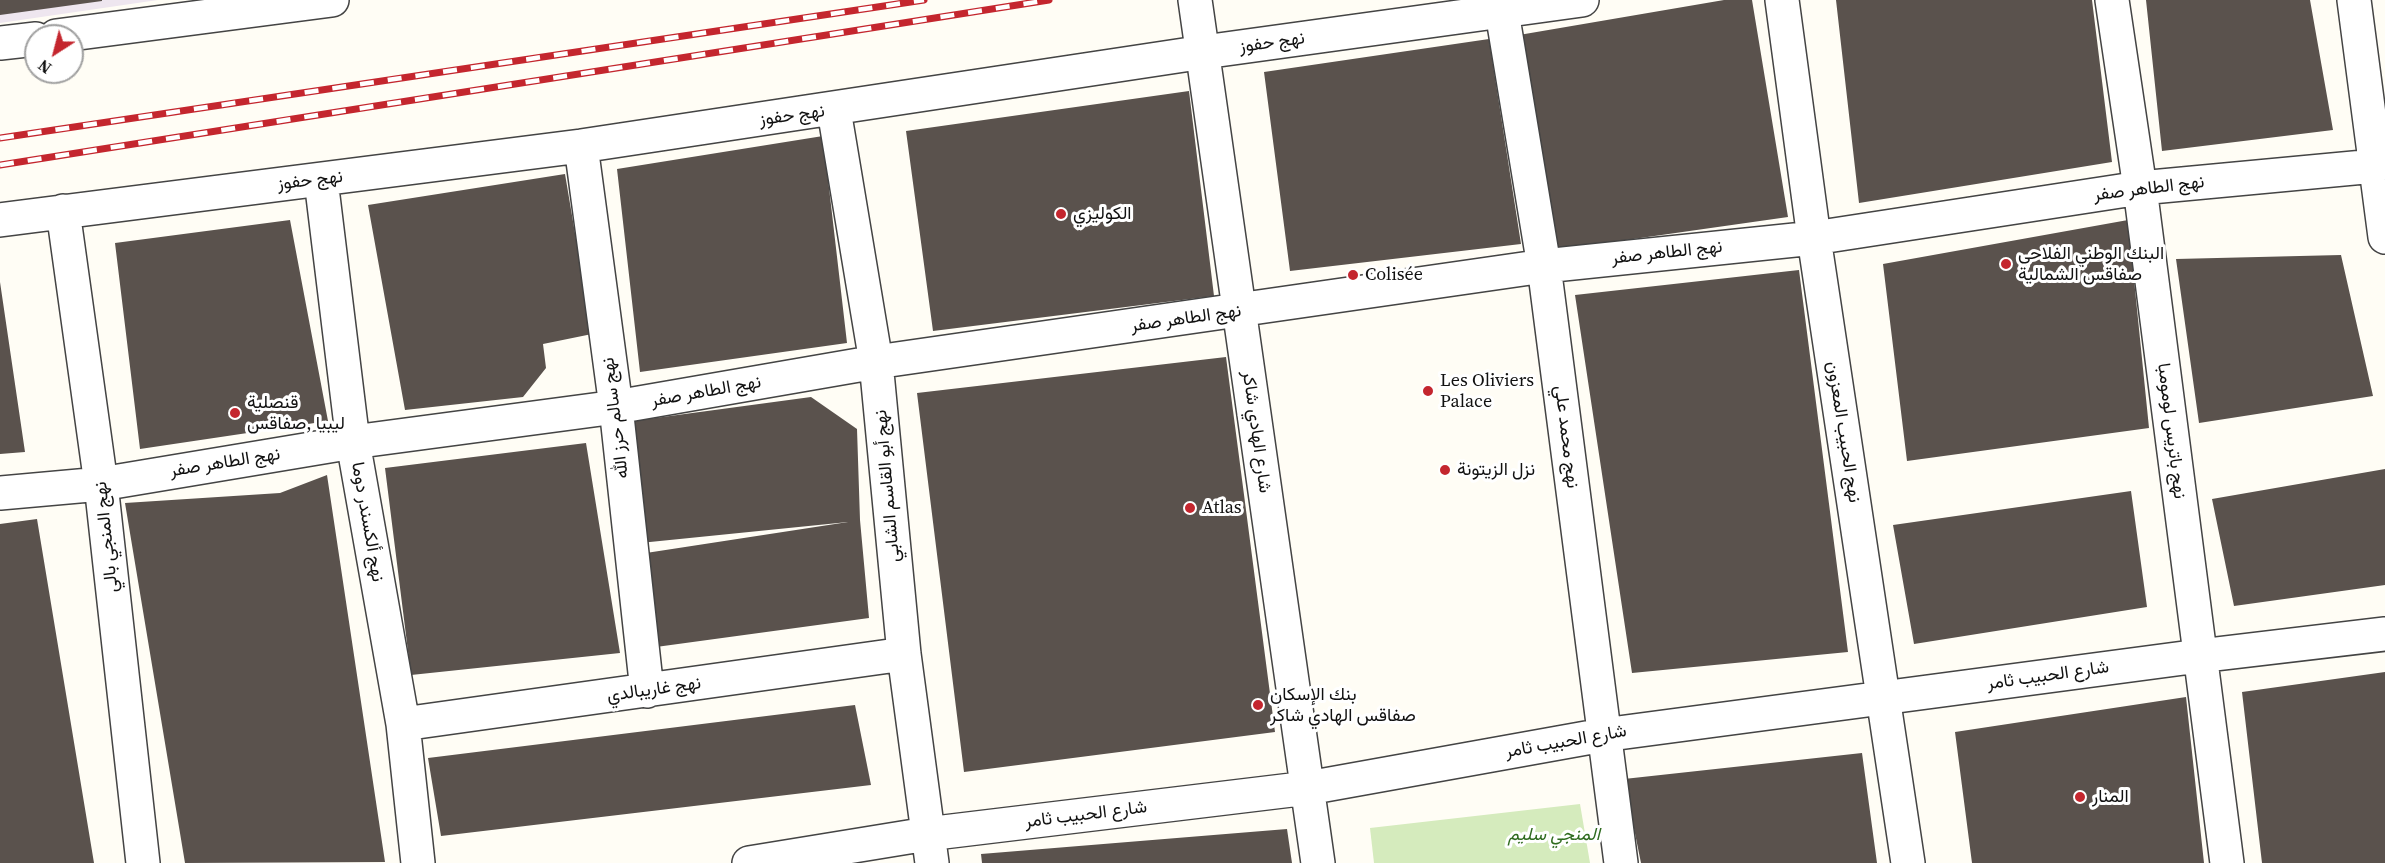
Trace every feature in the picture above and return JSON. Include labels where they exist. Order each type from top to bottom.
[{"type":"street","points":[[84,32],[332,0]]},
{"type":"street","name":"شارع الهادي شاكر","points":[[1195,0],[1318,863]]},
{"type":"street","name":"نهج حفوز","points":[[0,220],[581,146],[834,110],[1204,52],[1582,0]]},
{"type":"street","name":"نهج الحبيب المعزون","points":[[1782,0],[1814,238],[1908,863]]},
{"type":"street","name":"نهج باتريس لومومبا","points":[[2112,0],[2140,188],[2227,863]]},
{"type":"street","points":[[2354,0],[2385,237]]},
{"type":"street","name":"نهج محمد علي","points":[[1502,12],[1544,266],[1621,863]]},
{"type":"street","points":[[0,43],[24,40]]},
{"type":"street","name":"نهج أبو القاسم الشابي","points":[[834,110],[876,362],[904,654],[929,848]]},
{"type":"street","name":"نهج سالم حرز الله","points":[[581,146],[616,408],[647,691]]},
{"type":"street","name":"نهج الطاهر صفر","points":[[0,493],[101,484],[352,442],[616,408],[876,362],[1239,312],[1544,266],[1814,238],[2140,188],[2375,166]]},
{"type":"street","name":"نهج ألكسندر دوما","points":[[321,180],[352,442],[404,724],[418,863]]},
{"type":"street","name":"نهج المنجي بالي","points":[[63,212],[101,484],[143,863]]},
{"type":"street","name":"شارع الحبيب ثامر","points":[[750,863],[929,848],[1308,788],[1603,735],[2199,656],[2385,634]]},
{"type":"street","name":"نهج غاريبالدي","points":[[404,724],[904,654]]},
{"type":"shaded area","points":[[0,0],[158,0],[0,23]]},
{"type":"green space","name":"المنجي سليم","points":[[1580,804],[1590,863],[1374,863],[1370,828]]},
{"type":"building","points":[[0,0],[102,0],[102,1],[0,15]]},
{"type":"building","points":[[1724,0],[1752,0],[1788,217],[1556,250],[1519,35]]},
{"type":"building","points":[[1836,0],[2092,0],[2112,162],[1859,203]]},
{"type":"building","points":[[2146,0],[2310,0],[2333,130],[2162,151]]},
{"type":"building","points":[[1489,39],[1521,244],[1290,271],[1264,72]]},
{"type":"building","name":"الكوليزي","points":[[1189,91],[1214,296],[933,331],[906,131]]},
{"type":"building","points":[[823,136],[847,343],[640,372],[617,169]]},
{"type":"building","points":[[565,174],[592,334],[543,344],[546,368],[523,397],[405,410],[368,205]]},
{"type":"building","points":[[290,220],[328,421],[140,449],[115,243]]},
{"type":"building","points":[[2128,220],[2149,428],[1907,461],[1883,264]]},
{"type":"building","points":[[2341,255],[2373,396],[2199,423],[2176,259]]},
{"type":"building","points":[[1799,270],[1848,652],[1632,673],[1575,295]]},
{"type":"building","points":[[0,282],[25,452],[0,454]]},
{"type":"building","points":[[1226,357],[1275,732],[964,772],[917,393]]},
{"type":"building","points":[[811,397],[857,429],[860,520],[869,618],[656,647],[646,553],[848,522],[640,543],[633,421]]},
{"type":"building","points":[[586,443],[620,653],[411,675],[385,468]]},
{"type":"building","points":[[2385,469],[2385,585],[2234,606],[2212,499]]},
{"type":"building","points":[[327,475],[385,862],[185,863],[125,503],[280,493]]},
{"type":"building","points":[[2131,491],[2147,607],[1914,644],[1893,525]]},
{"type":"building","points":[[37,519],[94,863],[0,863],[0,524]]},
{"type":"building","points":[[2385,672],[2385,863],[2262,863],[2242,692]]},
{"type":"building","name":"المنار","points":[[2186,697],[2204,863],[1972,863],[1955,732]]},
{"type":"building","points":[[855,705],[871,785],[441,836],[428,758]]},
{"type":"building","points":[[1862,753],[1877,863],[1641,863],[1624,779]]},
{"type":"building","points":[[1287,829],[1292,863],[982,863],[981,854]]},
{"type":"railway","points":[[0,138],[924,0]]},
{"type":"railway","points":[[0,165],[1049,0]]},
{"type":"place","name":"الكوليزي","points":[[1061,214]]},
{"type":"place","name":"البنك الوطني الفلاحي صفاقس الشمالية","points":[[2006,264]]},
{"type":"place","name":"Colisée","points":[[1353,275]]},
{"type":"place","name":"Les Oliviers Palace","points":[[1428,391]]},
{"type":"place","name":"قنصلية ليبيا ,صفاقس","points":[[235,413]]},
{"type":"place","name":"نزل الزيتونة","points":[[1445,470]]},
{"type":"place","name":"Atlas","points":[[1190,508]]},
{"type":"place","name":"بنك الإسكان صفاقس الهادي شاكر","points":[[1258,705]]},
{"type":"place","name":"المنار","points":[[2080,797]]}]
